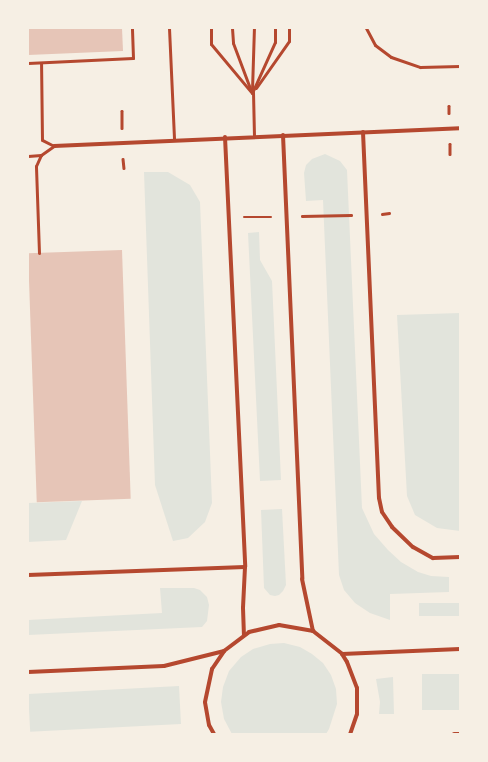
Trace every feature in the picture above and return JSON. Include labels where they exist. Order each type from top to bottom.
[{"type":"street","points":[[54,146],[225,137],[460,128]]},
{"type":"street","points":[[363,132],[379,498],[382,512],[388,522],[413,547],[432,558],[460,557]]},
{"type":"street","points":[[283,135],[302,579],[313,631]]},
{"type":"street","points":[[225,137],[245,566],[243,608],[244,635]]},
{"type":"street","points":[[28,575],[245,566]]},
{"type":"street","points":[[214,734],[209,725],[205,702],[212,669],[224,651],[244,635],[249,632],[279,625],[313,631],[342,654],[347,662],[357,688],[357,714],[350,734]]},
{"type":"street","points":[[342,654],[460,649]]},
{"type":"street","points":[[28,672],[164,666],[224,651]]},
{"type":"street","points":[[454,734],[460,734]]},
{"type":"lane","points":[[28,63],[133,58],[132,28]]},
{"type":"lane","points":[[169,28],[174,140]]},
{"type":"lane","points":[[211,28],[211,44],[252,93]]},
{"type":"lane","points":[[232,28],[233,43],[252,93]]},
{"type":"lane","points":[[254,28],[255,42],[252,93],[254,136]]},
{"type":"lane","points":[[252,93],[276,42],[275,28]]},
{"type":"lane","points":[[252,93],[289,41],[289,28]]},
{"type":"lane","points":[[366,28],[375,45],[391,57],[420,67],[460,66]]},
{"type":"lane","points":[[28,156],[41,155],[54,146],[42,140],[42,63]]},
{"type":"lane","points":[[39,253],[36,166],[41,155]]},
{"type":"shaded area","points":[[325,154],[340,161],[347,170],[362,508],[374,534],[401,562],[418,572],[431,576],[449,577],[449,592],[390,594],[390,620],[370,613],[355,603],[344,590],[339,575],[323,200],[306,201],[304,173],[306,165],[312,159]]},
{"type":"shaded area","points":[[144,172],[168,172],[190,185],[200,202],[212,503],[205,522],[188,538],[173,541],[155,485]]},
{"type":"shaded area","points":[[259,232],[260,260],[272,281],[281,480],[260,481],[248,233]]},
{"type":"shaded area","points":[[460,313],[460,531],[437,528],[415,515],[407,496],[397,315]]},
{"type":"shaded area","points":[[82,501],[66,540],[28,542],[28,503]]},
{"type":"shaded area","points":[[282,509],[286,585],[279,595],[275,596],[270,595],[264,588],[261,510]]},
{"type":"shaded area","points":[[160,588],[194,588],[200,590],[207,597],[209,605],[207,621],[202,627],[28,635],[28,620],[162,613]]},
{"type":"shaded area","points":[[419,603],[460,603],[460,616],[419,616]]},
{"type":"shaded area","points":[[284,643],[300,647],[312,654],[323,663],[331,675],[336,689],[337,704],[329,729],[326,734],[232,734],[224,719],[221,702],[223,687],[229,671],[241,657],[253,649],[270,644]]},
{"type":"shaded area","points":[[422,674],[460,674],[460,710],[422,710]]},
{"type":"shaded area","points":[[393,677],[394,714],[379,714],[380,702],[376,679]]},
{"type":"shaded area","points":[[179,686],[181,724],[30,732],[28,694]]},
{"type":"building","points":[[28,28],[122,28],[123,51],[28,55]]},
{"type":"building","points":[[122,250],[131,499],[37,502],[28,253]]}]
